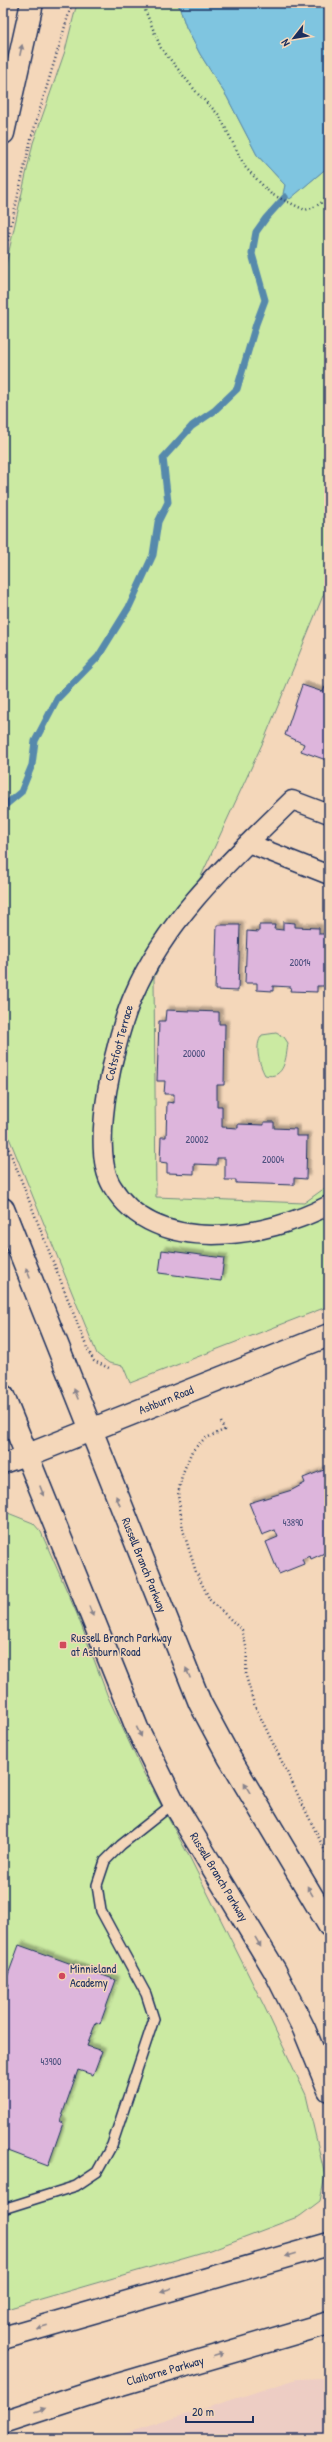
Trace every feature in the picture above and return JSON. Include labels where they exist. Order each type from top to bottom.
[{"type":"main road","points":[[3,133],[32,3]]},
{"type":"main road","name":"Russell Branch Parkway","points":[[3,1209],[200,1703],[229,1758],[329,1925]]},
{"type":"main road","name":"Ashburn Road","points":[[28,1455],[329,1335]]},
{"type":"main road","name":"Russell Branch Parkway","points":[[3,1396],[137,1728],[174,1803],[275,1971],[304,2029],[329,2090]]},
{"type":"main road","points":[[3,2338],[329,2244]]},
{"type":"main road","name":"Claiborne Parkway","points":[[3,2422],[104,2389],[329,2323]]},
{"type":"street","name":"Coltsfoot Terrace","points":[[329,814],[292,800],[248,843],[165,937],[134,993],[123,1022],[110,1070],[104,1108],[104,1161],[111,1185],[126,1204],[142,1218],[165,1228],[213,1235],[269,1229],[291,1223],[329,1205]]},
{"type":"street","points":[[248,843],[329,875]]},
{"type":"street","name":"Ashburn Road","points":[[3,1464],[28,1455]]},
{"type":"lane","points":[[3,2208],[76,2186],[97,2172],[112,2145],[154,2018],[146,1994],[101,1910],[98,1885],[105,1861],[121,1845],[174,1803]]},
{"type":"path","points":[[3,260],[5,245],[31,139],[61,46],[72,3]]},
{"type":"path","points":[[142,3],[161,48],[198,94],[220,115],[246,167],[271,194],[293,206],[305,210],[315,208],[326,199],[329,193]]},
{"type":"path","points":[[3,1134],[87,1348],[94,1361],[111,1369]]},
{"type":"path","points":[[221,1422],[224,1430],[204,1439],[192,1451],[182,1474],[178,1495],[183,1530],[196,1572],[210,1600],[242,1630],[247,1650],[246,1676],[254,1704],[329,1859]]},
{"type":"shaded area","points":[[324,2378],[329,2380],[329,2439],[108,2439],[297,2379]]},
{"type":"green space","points":[[77,3],[178,3],[186,27],[200,54],[227,97],[257,155],[285,185],[284,191],[291,198],[329,166],[329,581],[264,740],[154,978],[156,1197],[304,1203],[329,1185],[329,1306],[130,1383],[123,1366],[109,1363],[97,1354],[3,1123],[3,278],[33,143],[65,51]]},
{"type":"green space","points":[[276,1033],[284,1037],[288,1043],[285,1061],[281,1071],[277,1074],[272,1076],[265,1075],[259,1060],[258,1044],[262,1035]]},
{"type":"green space","points":[[3,1511],[33,1523],[41,1532],[77,1614],[108,1697],[142,1770],[190,1858],[265,2008],[306,2095],[325,2176],[320,2201],[300,2216],[210,2250],[3,2310]]},
{"type":"water","points":[[178,3],[329,3],[329,166],[290,199],[283,194],[285,185],[257,155],[227,97],[200,54],[186,27]]},
{"type":"building","points":[[302,685],[323,692],[325,687],[329,688],[329,761],[301,751],[304,744],[285,735]]},
{"type":"building","points":[[283,922],[295,923],[295,927],[319,928],[319,934],[329,934],[329,986],[317,986],[317,992],[290,991],[291,987],[273,986],[273,991],[257,990],[257,983],[245,983],[247,931],[259,932],[259,925],[275,925],[274,929],[283,930]]},
{"type":"building","points":[[217,925],[240,925],[238,991],[215,990]]},
{"type":"building","points":[[166,1010],[219,1012],[219,1024],[225,1024],[224,1085],[217,1085],[217,1106],[222,1106],[222,1127],[238,1128],[238,1124],[264,1125],[264,1122],[274,1122],[274,1128],[296,1129],[296,1136],[307,1136],[306,1179],[294,1178],[294,1185],[236,1183],[236,1180],[225,1180],[225,1158],[217,1158],[217,1165],[194,1164],[194,1174],[167,1173],[167,1163],[160,1162],[161,1137],[166,1137],[167,1102],[174,1103],[174,1094],[164,1094],[165,1081],[157,1081],[159,1021],[165,1021]]},
{"type":"building","points":[[162,1250],[224,1258],[221,1281],[159,1273]]},
{"type":"building","points":[[329,1468],[329,1507],[325,1509],[327,1515],[329,1514],[329,1551],[311,1559],[310,1556],[302,1559],[304,1564],[279,1574],[266,1542],[278,1537],[275,1530],[262,1535],[249,1503],[292,1490],[305,1483],[303,1478]]},
{"type":"building","name":"Minnieland Academy","points":[[19,1945],[116,1980],[100,2024],[96,2022],[87,2046],[102,2051],[93,2075],[78,2070],[60,2121],[63,2123],[48,2166],[3,2149],[3,2001],[9,1984],[5,1983]]},
{"type":"waterway","points":[[3,807],[21,792],[32,765],[35,741],[57,699],[98,657],[129,607],[153,555],[158,522],[168,502],[163,458],[192,426],[214,411],[237,389],[256,324],[265,300],[252,254],[256,232],[266,218],[285,197]]},
{"type":"place","name":"Russell Branch Parkway at Ashburn Road","points":[[63,1645]]},
{"type":"place","name":"Minnieland Academy","points":[[62,1976]]}]
